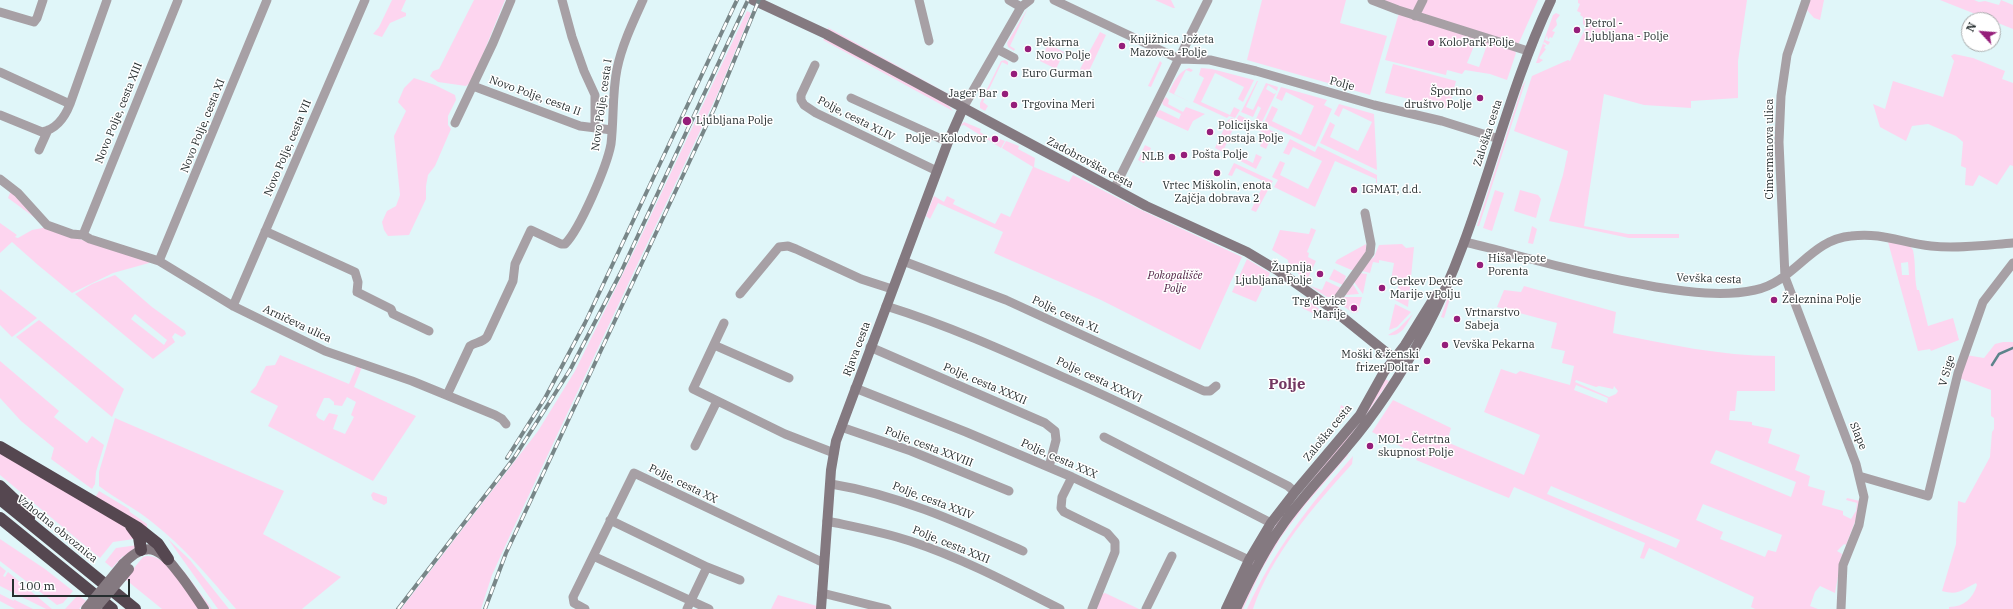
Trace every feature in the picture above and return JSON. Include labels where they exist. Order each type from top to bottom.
[{"type":"highway","points":[[0,439],[48,476]]},
{"type":"highway","points":[[0,447],[130,524],[153,540],[168,559]]},
{"type":"highway","points":[[0,486],[19,504],[31,524]]},
{"type":"highway","name":"Vzhodna obvoznica","points":[[0,499],[135,609]]},
{"type":"highway","points":[[0,518],[112,609]]},
{"type":"highway","points":[[130,524],[139,537],[141,550]]},
{"type":"main road","name":"Zadobrovška cesta","points":[[753,0],[826,34],[1152,209],[1247,252],[1277,270],[1331,308],[1403,366]]},
{"type":"main road","name":"Zaloška cesta","points":[[1236,609],[1257,566],[1280,527],[1300,500],[1366,424],[1425,330],[1452,274],[1528,51],[1551,0]]},
{"type":"main road","name":"Rjava cesta","points":[[821,609],[827,520],[834,453],[841,427],[936,171],[963,108]]},
{"type":"main road","name":"Zaloška cesta","points":[[1226,609],[1249,560],[1271,523],[1295,492],[1354,424],[1394,359],[1452,274]]},
{"type":"main road","points":[[86,609],[141,550],[155,549],[168,559],[204,609]]},
{"type":"main road","points":[[95,609],[126,566]]},
{"type":"street","points":[[0,12],[34,22],[37,18],[43,0]]},
{"type":"street","points":[[0,115],[36,131],[42,132],[60,122],[66,115],[107,0]]},
{"type":"street","name":"Novo Polje, cesta XIII","points":[[83,235],[178,0]]},
{"type":"street","name":"Novo Polje, cesta XI","points":[[159,261],[267,0]]},
{"type":"street","name":"Novo Polje, cesta VII","points":[[232,306],[366,0]]},
{"type":"street","name":"Novo Polje, cesta II","points":[[456,123],[511,0]]},
{"type":"street","points":[[562,0],[575,44],[595,95],[595,128]]},
{"type":"street","name":"Novo Polje, cesta I","points":[[447,395],[470,346],[484,341],[487,337],[513,281],[515,264],[531,230],[561,244],[565,244],[575,232],[604,165],[610,147],[615,81],[619,60],[643,0]]},
{"type":"street","points":[[919,0],[929,41]]},
{"type":"street","points":[[1009,0],[1021,7]]},
{"type":"street","points":[[963,108],[1021,7],[1030,0]]},
{"type":"street","name":"Polje","points":[[1054,0],[1179,59],[1210,60],[1256,71],[1340,96],[1442,121],[1499,139]]},
{"type":"street","points":[[1114,189],[1208,0]]},
{"type":"street","points":[[1372,0],[1415,16],[1528,51]]},
{"type":"street","points":[[1415,16],[1423,0]]},
{"type":"street","name":"Cimermanova ulica","points":[[1784,277],[1779,142],[1781,96],[1787,55],[1806,0]]},
{"type":"street","points":[[997,49],[1014,58]]},
{"type":"street","name":"Polje, cesta XLIV","points":[[815,66],[801,95],[801,100],[804,105],[829,120],[936,171]]},
{"type":"street","points":[[0,72],[70,104]]},
{"type":"street","name":"Novo Polje, cesta II","points":[[473,86],[580,126],[612,130]]},
{"type":"street","points":[[851,98],[948,142]]},
{"type":"street","points":[[39,150],[48,130]]},
{"type":"street","name":"Arničeva ulica","points":[[0,179],[18,193],[47,224],[72,234],[83,235],[90,239],[159,261],[232,306],[325,351],[447,395],[495,415],[502,419],[506,424]]},
{"type":"street","points":[[1331,308],[1370,253],[1365,213]]},
{"type":"street","points":[[265,231],[355,272],[358,282],[357,292],[391,308],[393,314],[429,331]]},
{"type":"street","name":"Vevška cesta","points":[[1464,242],[1625,282],[1678,291],[1723,293],[1746,292],[1763,288],[1784,277],[1810,253],[1836,239],[1848,236],[1881,235],[1936,246],[1978,246],[2013,243]]},
{"type":"street","points":[[740,294],[780,247],[784,246],[796,249],[861,279],[892,289]]},
{"type":"street","name":"Polje, cesta XL","points":[[903,261],[1006,300],[1204,391],[1210,391],[1216,386]]},
{"type":"street","name":"V Sige","points":[[1859,476],[1928,496],[1958,373],[1983,302],[2013,263]]},
{"type":"street","name":"Slape","points":[[1784,277],[1817,357],[1859,476],[1864,497],[1859,525],[1843,565],[1841,609]]},
{"type":"street","name":"Polje, cesta XXXVI","points":[[886,306],[986,342],[1088,387],[1288,486],[1295,492]]},
{"type":"street","points":[[724,323],[693,389],[786,434],[834,453]]},
{"type":"street","points":[[714,345],[789,378]]},
{"type":"street","name":"Polje, cesta XXXII","points":[[870,348],[1045,423],[1055,431],[1056,440],[1048,467]]},
{"type":"street","name":"Polje, cesta XXX","points":[[855,388],[966,432],[1072,477],[1249,560]]},
{"type":"street","points":[[695,446],[717,401]]},
{"type":"street","name":"Polje, cesta XXVIII","points":[[841,427],[911,451],[1009,491]]},
{"type":"street","points":[[1104,437],[1271,523]]},
{"type":"street","name":"Polje, cesta XX","points":[[610,520],[634,473],[824,563]]},
{"type":"street","points":[[1072,477],[1062,497],[1061,508],[1064,512],[1107,533],[1115,542],[1115,552],[1092,609]]},
{"type":"street","name":"Polje, cesta XXIV","points":[[831,484],[892,497],[944,516],[1023,551]]},
{"type":"street","points":[[585,609],[574,603],[573,597],[610,520],[707,567],[740,580]]},
{"type":"street","name":"Polje, cesta XXII","points":[[827,520],[893,536],[934,550],[993,576],[1060,609]]},
{"type":"street","points":[[593,556],[688,605],[709,609]]},
{"type":"street","points":[[1146,609],[1172,556]]},
{"type":"street","points":[[688,605],[707,567]]},
{"type":"street","points":[[822,593],[887,609]]},
{"type":"green space","points":[[392,0],[406,0],[401,11],[406,13],[406,16],[390,23],[382,37],[373,34],[379,27]]},
{"type":"green space","points":[[474,0],[505,0],[472,81],[466,86],[438,82],[430,76],[433,71],[439,69]]},
{"type":"green space","points":[[1155,0],[1171,0],[1175,8],[1173,8]]},
{"type":"green space","points":[[1262,0],[1346,0],[1340,23],[1387,36],[1370,95],[1247,60]]},
{"type":"green space","points":[[1381,0],[1420,0],[1414,14]]},
{"type":"green space","points":[[1426,0],[1538,0],[1518,45],[1419,13]]},
{"type":"green space","points":[[1578,0],[1747,0],[1738,61],[1738,98],[1691,101],[1691,108],[1644,105],[1604,94],[1584,226],[1628,234],[1679,234],[1679,238],[1629,238],[1549,221],[1563,175],[1568,151],[1514,131],[1532,76],[1568,60],[1570,61],[1586,27],[1583,24],[1583,17],[1580,15],[1581,13],[1577,11],[1580,4],[1578,3]]},
{"type":"green space","points":[[1809,0],[1824,0],[1820,20],[1814,18],[1807,10]]},
{"type":"green space","points":[[1940,0],[1974,0],[1999,5],[2001,0],[2013,5],[2013,29],[2001,24],[2001,12],[1970,12]]},
{"type":"green space","points":[[1028,8],[1010,46],[1015,49],[1014,51],[1008,47],[1007,43]]},
{"type":"green space","points":[[747,11],[751,13],[717,95],[512,531],[492,575],[481,609],[401,609],[538,431],[575,371],[636,247]]},
{"type":"green space","points":[[1399,13],[1514,50],[1516,53],[1507,80],[1490,74],[1465,70],[1462,74],[1447,70],[1446,75],[1385,60]],"holes":[[[1476,41],[1487,45],[1479,67],[1467,63]]]},
{"type":"green space","points":[[1556,13],[1560,15],[1556,20],[1557,25],[1552,31],[1555,32],[1552,38],[1550,37],[1548,40],[1547,35],[1545,40],[1550,42],[1548,45],[1544,42],[1543,44],[1546,45],[1544,48],[1546,49],[1539,58],[1543,60],[1536,63],[1553,15]]},
{"type":"green space","points":[[827,27],[958,99],[830,31]]},
{"type":"green space","points":[[1100,32],[1106,35],[1088,73],[1080,69]]},
{"type":"green space","points":[[825,38],[948,105],[953,111],[823,40]]},
{"type":"green space","points":[[1048,44],[1064,52],[1056,69],[1040,61]]},
{"type":"green space","points":[[1954,54],[1973,58],[2005,71],[2002,79],[2013,83],[2013,166],[2010,165],[1997,185],[1979,175],[1973,186],[1965,185],[1966,168],[1961,166],[1963,142],[1956,136],[1928,124],[1912,126],[1906,141],[1880,127],[1873,104],[1885,109],[1893,81],[1943,97],[1954,61],[1951,56]]},
{"type":"green space","points":[[1005,60],[1008,62],[1008,65],[1002,62],[983,102],[988,106],[985,111],[980,108],[980,103],[1001,61]]},
{"type":"green space","points":[[1160,61],[1162,63],[1151,87],[1148,86]]},
{"type":"green space","points":[[1393,64],[1456,81],[1449,109],[1385,93]]},
{"type":"green space","points":[[1189,68],[1193,70],[1191,72],[1186,70],[1174,94],[1190,102],[1169,92],[1179,75],[1182,72]]},
{"type":"green space","points":[[1201,68],[1212,69],[1254,80],[1243,102],[1238,99],[1244,87],[1215,73],[1201,102],[1230,115],[1234,107],[1240,110],[1235,118],[1229,116],[1227,118],[1193,102],[1204,78],[1199,75]]},
{"type":"green space","points":[[414,78],[435,85],[455,95],[456,100],[448,116],[448,125],[451,129],[435,166],[428,175],[426,199],[409,235],[388,236],[384,230],[382,222],[387,211],[396,206],[400,195],[394,136],[406,111],[398,102],[404,88]]},
{"type":"green space","points":[[1526,80],[1479,226],[1477,226],[1522,87]]},
{"type":"green space","points":[[1257,81],[1246,107],[1253,110],[1266,83],[1278,87],[1277,91],[1268,85],[1266,89],[1274,94],[1276,93],[1262,122],[1256,119],[1261,108],[1258,106],[1253,117],[1241,112]]},
{"type":"green space","points":[[1281,87],[1327,100],[1324,105],[1332,109],[1315,147],[1264,123],[1272,106],[1278,109],[1272,121],[1301,135],[1314,106],[1286,92],[1282,101],[1276,98]]},
{"type":"green space","points":[[1166,97],[1169,100],[1168,104],[1183,112],[1186,107],[1205,114],[1193,121],[1188,131],[1155,116],[1156,112],[1160,110],[1179,119],[1181,114],[1163,105],[1162,101]]},
{"type":"green space","points":[[1339,104],[1374,114],[1377,170],[1320,143],[1330,122],[1335,125],[1330,137],[1358,151],[1372,122],[1343,108],[1339,117],[1334,114]]},
{"type":"green space","points":[[1239,115],[1274,132],[1266,149],[1260,146],[1266,134],[1237,120],[1224,149],[1253,163],[1256,154],[1262,157],[1256,169],[1215,148],[1228,120],[1232,118],[1236,120]]},
{"type":"green space","points":[[964,122],[981,129],[980,132],[995,141],[997,138],[1005,141],[1001,148],[964,125],[960,126]]},
{"type":"green space","points":[[1290,139],[1315,152],[1318,146],[1377,175],[1377,183],[1376,179],[1335,161],[1315,207],[1274,187],[1278,180],[1272,177],[1280,161],[1285,163],[1280,175],[1308,189],[1322,161],[1293,147],[1289,155],[1283,153]]},
{"type":"green space","name":"Pokopališče Polje","points":[[1006,141],[1019,146],[1018,149],[1035,158],[1034,167],[1069,182],[1073,175],[1139,209],[1242,257],[1200,350],[1101,300],[994,253],[1003,232],[938,203],[930,219],[926,216],[934,196],[944,202],[947,196],[955,200],[953,204],[995,224],[1001,213],[1010,217],[1033,167],[1002,148]]},
{"type":"green space","points":[[1145,145],[1151,148],[1144,163],[1138,160]]},
{"type":"green space","points":[[1234,163],[1273,181],[1256,212],[1251,210],[1265,182],[1236,168],[1232,176],[1228,175]]},
{"type":"green space","points":[[1495,190],[1504,193],[1492,231],[1483,228]]},
{"type":"green space","points":[[1520,190],[1538,195],[1541,199],[1536,218],[1514,211]]},
{"type":"green space","points":[[14,192],[38,220],[8,198],[10,193]]},
{"type":"green space","points":[[0,223],[17,235],[15,237],[18,238],[32,230],[48,227],[76,238],[150,261],[149,263],[113,273],[72,293],[12,242],[0,253]]},
{"type":"green space","points":[[1532,226],[1537,229],[1533,244],[1528,243]]},
{"type":"green space","points":[[1311,228],[1316,230],[1307,252],[1309,253],[1308,257],[1316,261],[1306,282],[1288,262],[1288,260],[1272,250],[1280,230],[1309,234]]},
{"type":"green space","points":[[1888,242],[1910,246],[1913,250],[1917,290],[1919,290],[1928,326],[1953,318],[1959,340],[1931,351],[1930,349],[1918,351]],"holes":[[[1908,262],[1909,275],[1902,275],[1901,263]]]},
{"type":"green space","points":[[1366,244],[1366,253],[1354,271],[1335,263],[1337,260]]},
{"type":"green space","points":[[1402,244],[1406,248],[1414,247],[1408,307],[1395,300],[1399,282],[1391,280],[1394,263],[1379,260],[1379,263],[1373,262],[1370,273],[1362,271],[1374,257],[1379,245]]},
{"type":"green space","points":[[1247,259],[1270,273],[1256,302],[1232,292]]},
{"type":"green space","points":[[1334,269],[1346,276],[1343,285],[1329,279]]},
{"type":"green space","points":[[1360,273],[1367,274],[1363,294],[1354,282]]},
{"type":"green space","points":[[115,275],[152,307],[185,331],[186,334],[182,337],[175,333],[172,337],[175,342],[153,359],[75,294],[92,284]],"holes":[[[135,314],[167,340],[164,345],[131,319]]]},
{"type":"green space","points":[[1326,281],[1341,288],[1335,297],[1327,297],[1310,286],[1322,290]]},
{"type":"green space","points":[[1353,284],[1359,294],[1345,295]]},
{"type":"green space","points":[[1524,286],[1616,312],[1613,333],[1714,352],[1775,356],[1775,391],[1737,391],[1735,411],[1730,411],[1729,420],[1752,422],[1752,425],[1772,429],[1768,443],[1800,455],[1795,470],[1810,476],[1808,486],[1825,491],[1822,505],[1843,511],[1843,515],[1851,519],[1856,511],[1857,503],[1846,500],[1847,498],[1860,501],[1858,514],[1846,545],[1844,544],[1837,551],[1842,554],[1835,593],[1820,586],[1815,592],[1810,606],[1818,609],[1755,609],[1751,607],[1754,597],[1649,548],[1644,559],[1640,558],[1645,543],[1514,487],[1509,498],[1416,460],[1418,455],[1372,432],[1393,400],[1451,428],[1447,442],[1524,475],[1540,435],[1484,412],[1501,369],[1516,374],[1520,371],[1570,385],[1574,366],[1562,363],[1565,351],[1551,348],[1557,323],[1497,307],[1504,290],[1521,292]],"holes":[[[1576,380],[1596,387],[1599,386],[1613,389],[1614,386],[1618,391],[1616,394],[1609,397],[1575,382]],[[1576,385],[1608,398],[1607,403],[1574,390]],[[1716,450],[1796,482],[1791,497],[1710,463]],[[1551,486],[1680,540],[1676,548],[1547,494]],[[1703,504],[1782,535],[1776,552],[1768,550],[1765,557],[1720,539],[1723,532],[1696,520]]]},
{"type":"green space","points":[[0,289],[37,318],[12,337],[0,325]]},
{"type":"green space","points":[[1450,291],[1452,292],[1444,318],[1441,317]]},
{"type":"green space","points":[[1343,297],[1362,297],[1358,312],[1353,313],[1339,303]]},
{"type":"green space","points":[[1307,300],[1330,317],[1329,321],[1302,308]]},
{"type":"green space","points":[[1395,304],[1411,312],[1397,327],[1389,330]]},
{"type":"green space","points":[[1413,314],[1406,326],[1400,332],[1393,335],[1388,335],[1398,329]]},
{"type":"green space","points":[[39,320],[124,389],[112,417],[16,337]]},
{"type":"green space","points":[[2013,342],[2013,609],[1949,609],[1949,607],[1954,607],[1967,601],[1973,594],[1977,585],[1976,583],[1953,593],[1942,591],[1956,544],[1958,501],[1965,503],[1990,457],[1992,432],[1994,429],[1994,418],[1991,416],[1991,390],[1959,378],[1966,355],[1984,358],[1995,344]]},
{"type":"green space","points":[[280,355],[349,384],[357,365],[362,367],[354,387],[416,416],[373,481],[268,426],[278,406],[250,392],[256,386],[266,366],[275,365]],"holes":[[[347,397],[356,402],[351,415],[354,417],[345,434],[333,429],[338,415],[329,413],[324,421],[316,415],[324,398],[329,398],[334,402],[334,405],[342,406]]]},
{"type":"green space","points":[[0,361],[59,411],[54,417],[87,443],[92,436],[104,445],[96,472],[95,484],[92,489],[51,459],[54,448],[21,421],[0,398]]},
{"type":"green space","points":[[1385,379],[1389,381],[1370,409],[1244,578],[1277,523],[1362,418]]},
{"type":"green space","points":[[1341,405],[1350,410],[1348,417],[1339,413]]},
{"type":"green space","points":[[115,418],[284,491],[263,534],[341,577],[302,609],[236,609],[196,563],[164,532],[139,512],[99,486],[99,472]]},
{"type":"green space","points":[[0,451],[115,519],[130,531],[134,539],[113,542],[100,558],[0,475]]},
{"type":"green space","points":[[1349,454],[1305,505],[1281,537],[1262,569],[1243,609],[1240,609],[1260,568],[1289,521],[1344,456]]},
{"type":"green space","points":[[1353,456],[1352,464],[1309,514],[1282,550],[1261,589],[1253,609],[1247,609],[1269,566],[1294,528],[1307,510]]},
{"type":"green space","points":[[99,491],[129,509],[130,512],[147,524],[147,531],[95,498]]},
{"type":"green space","points":[[373,492],[387,497],[387,503],[384,505],[373,500],[371,495]]},
{"type":"green space","points":[[155,534],[158,536],[178,562]]},
{"type":"green space","points":[[0,539],[45,569],[73,591],[63,603],[57,605],[0,561]]},
{"type":"green space","points":[[168,539],[190,560],[229,609],[218,609]]},
{"type":"green space","points":[[138,545],[124,557],[123,556],[112,568],[105,562],[116,548]]},
{"type":"green space","points":[[143,557],[155,557],[170,568],[183,584],[199,609],[162,609],[125,579]]},
{"type":"green space","points":[[178,564],[212,609],[210,609]]},
{"type":"green space","points":[[0,566],[6,571],[3,576],[5,577],[8,572],[52,609],[46,609],[0,586]]},
{"type":"green space","points":[[1105,593],[1139,609],[1095,609],[1102,594]]},
{"type":"green space","points":[[0,594],[33,609],[15,609],[0,601]]},
{"type":"green space","points":[[78,595],[86,601],[79,609],[65,609]]},
{"type":"green space","points":[[778,595],[817,606],[817,609],[771,609]]},
{"type":"waterway","points":[[1992,365],[1999,354],[2013,348]]},
{"type":"railway","points":[[507,458],[545,398],[585,323],[737,0]]},
{"type":"railway","points":[[398,609],[514,458],[570,370],[620,274],[748,0]]},
{"type":"railway","points":[[485,609],[506,553],[715,107],[759,0]]},
{"type":"place","name":"Petrol - Ljubljana - Polje","points":[[1577,30]]},
{"type":"place","name":"KoloPark Polje","points":[[1431,43]]},
{"type":"place","name":"Knjižnica Jožeta Mazovca -Polje","points":[[1122,46]]},
{"type":"place","name":"Pekarna Novo Polje","points":[[1028,49]]},
{"type":"place","name":"Euro Gurman","points":[[1014,74]]},
{"type":"place","name":"Jager Bar","points":[[1005,94]]},
{"type":"place","name":"Športno društvo Polje","points":[[1480,98]]},
{"type":"place","name":"Trgovina Meri","points":[[1014,105]]},
{"type":"place","name":"Ljubljana Polje","points":[[687,121]]},
{"type":"place","name":"Policijska postaja Polje","points":[[1210,132]]},
{"type":"place","name":"Polje - Kolodvor","points":[[995,139]]},
{"type":"place","name":"Pošta Polje","points":[[1184,155]]},
{"type":"place","name":"NLB","points":[[1172,157]]},
{"type":"place","name":"Vrtec Miškolin, enota Zajčja dobrava 2","points":[[1217,173]]},
{"type":"place","name":"IGMAT, d.d.","points":[[1354,190]]},
{"type":"place","name":"Hiša lepote Porenta","points":[[1480,265]]},
{"type":"place","name":"Župnija Ljubljana Polje","points":[[1320,274]]},
{"type":"place","name":"Cerkev Device Marije v Polju","points":[[1382,288]]},
{"type":"place","name":"Železnina Polje","points":[[1774,300]]},
{"type":"place","name":"Trg device Marije","points":[[1354,308]]},
{"type":"place","name":"Vrtnarstvo Sabeja","points":[[1457,319]]},
{"type":"place","name":"Vevška Pekarna","points":[[1445,345]]},
{"type":"place","name":"Moški & ženski frizer Doltar","points":[[1427,361]]},
{"type":"place","name":"MOL - Četrtna skupnost Polje","points":[[1370,446]]},
{"type":"district","name":"Polje","points":[[1287,385]]}]
